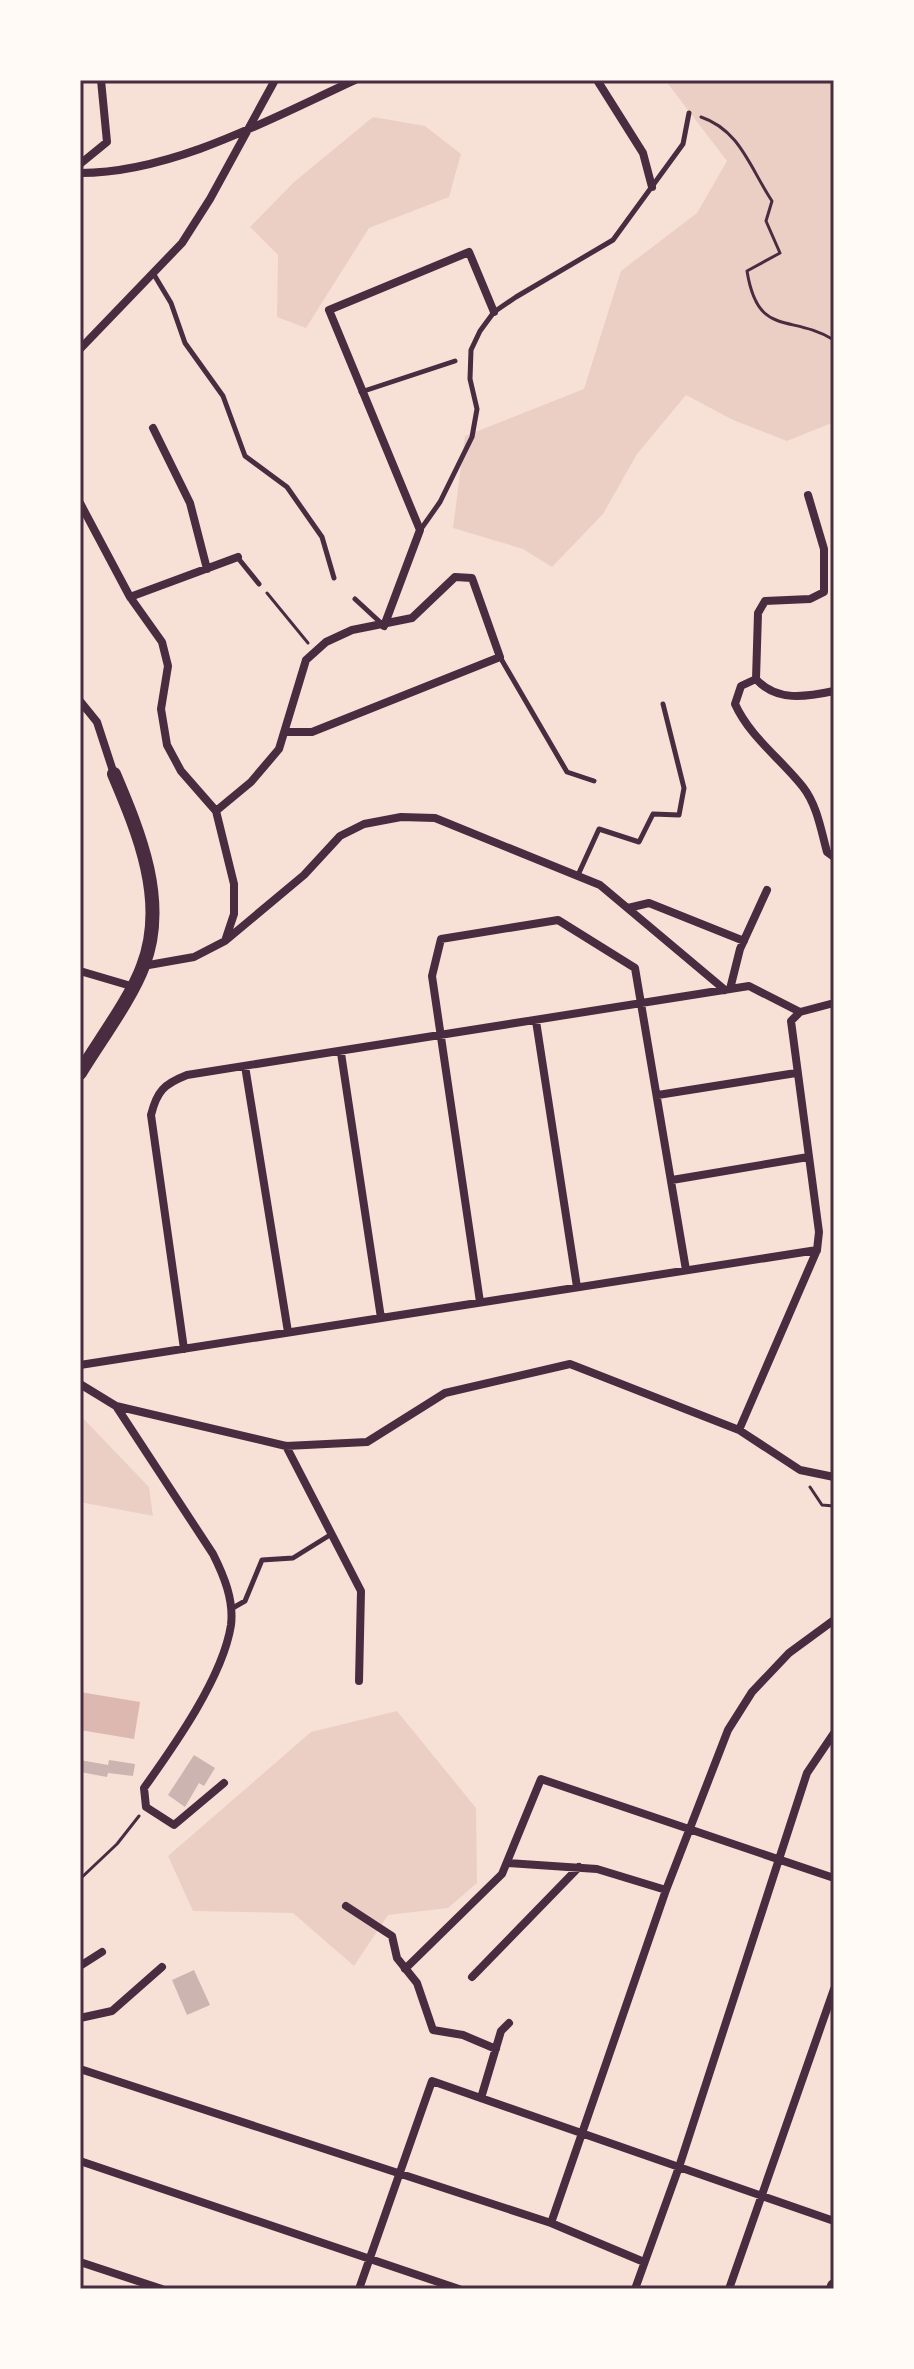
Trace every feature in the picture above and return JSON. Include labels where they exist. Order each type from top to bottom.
[{"type":"street","points":[[80,164],[107,142],[101,80]]},
{"type":"street","points":[[80,349],[182,243],[275,80]]},
{"type":"street","points":[[80,173],[134,169],[248,129],[355,80]]},
{"type":"street","points":[[597,80],[643,153],[652,187]]},
{"type":"street","points":[[384,626],[420,530],[329,310],[469,252],[494,312]]},
{"type":"street","points":[[153,428],[190,503],[207,569]]},
{"type":"street","points":[[808,495],[824,549],[824,592],[810,599],[765,601],[758,613],[756,679],[766,690],[787,696],[834,691]]},
{"type":"street","points":[[80,503],[130,597],[162,642],[168,666],[161,709],[167,745],[181,771],[216,811],[234,884],[234,914],[225,941]]},
{"type":"street","points":[[130,597],[238,557]]},
{"type":"street","points":[[216,811],[251,782],[279,749],[306,660],[352,630],[412,618],[455,577],[472,578],[500,657],[312,732],[285,732]]},
{"type":"street","points":[[756,679],[741,686],[735,704],[744,723],[804,788],[812,802],[827,852],[834,857]]},
{"type":"street","points":[[80,701],[97,722],[137,830],[150,877],[150,929],[143,966],[80,1073]]},
{"type":"street","points":[[143,966],[194,957],[225,941],[304,875],[340,836],[364,824],[401,817],[435,818],[600,885],[728,990]]},
{"type":"street","points":[[728,990],[744,941],[767,890]]},
{"type":"street","points":[[628,908],[649,903],[744,941]]},
{"type":"street","points":[[480,1302],[432,976],[441,939],[558,920],[635,968],[686,1270]]},
{"type":"street","points":[[80,971],[131,986]]},
{"type":"street","points":[[184,1349],[151,1115],[155,1097],[166,1083],[187,1075],[749,986],[800,1012]]},
{"type":"street","points":[[739,1430],[817,1250],[819,1232],[791,1021],[800,1012],[834,1003]]},
{"type":"street","points":[[536,1021],[577,1287]]},
{"type":"street","points":[[341,1053],[381,1318]]},
{"type":"street","points":[[245,1066],[288,1332]]},
{"type":"street","points":[[658,1095],[796,1073]]},
{"type":"street","points":[[672,1180],[808,1157]]},
{"type":"street","points":[[80,1365],[817,1250]]},
{"type":"street","points":[[80,1384],[116,1406],[286,1446],[367,1442],[445,1393],[570,1364],[739,1430],[800,1470],[834,1477]]},
{"type":"street","points":[[116,1406],[213,1554],[226,1581],[231,1609],[231,1627],[214,1672],[184,1733],[144,1788],[146,1807],[174,1825],[224,1783]]},
{"type":"street","points":[[286,1446],[361,1591],[359,1681]]},
{"type":"street","points":[[551,2223],[666,1890],[728,1730],[752,1692],[789,1653],[834,1620]]},
{"type":"street","points":[[635,2289],[679,2167],[777,1857],[807,1773],[834,1733]]},
{"type":"street","points":[[405,1969],[502,1874],[541,1779],[834,1878]]},
{"type":"street","points":[[507,1863],[597,1869],[666,1890]]},
{"type":"street","points":[[472,1977],[579,1867]]},
{"type":"street","points":[[346,1906],[392,1936],[397,1958],[417,1983],[433,2030],[463,2035],[496,2049]]},
{"type":"street","points":[[80,1966],[102,1952]]},
{"type":"street","points":[[80,2018],[112,2011],[162,1967]]},
{"type":"street","points":[[729,2289],[834,1989]]},
{"type":"street","points":[[481,2098],[501,2031],[509,2023]]},
{"type":"street","points":[[80,2069],[551,2223],[644,2262]]},
{"type":"street","points":[[359,2289],[432,2081],[834,2221]]},
{"type":"street","points":[[80,2161],[459,2289]]},
{"type":"street","points":[[80,2262],[162,2289]]},
{"type":"lane","points":[[420,530],[440,502],[472,437],[477,409],[470,379],[471,350],[494,312],[613,240],[683,144],[689,113]]},
{"type":"lane","points":[[153,272],[171,303],[185,343],[223,396],[245,456],[287,487],[322,537],[334,578]]},
{"type":"lane","points":[[361,392],[455,361]]},
{"type":"lane","points":[[238,557],[259,584]]},
{"type":"lane","points":[[355,599],[384,626]]},
{"type":"lane","points":[[500,657],[567,772],[594,781]]},
{"type":"lane","points":[[578,875],[599,829],[639,842],[653,814],[679,815],[684,788],[663,704]]},
{"type":"lane","points":[[231,1609],[245,1601],[262,1560],[293,1558],[330,1535]]},
{"type":"path","points":[[689,113],[715,122],[737,138],[772,201],[766,221],[780,253],[747,271],[751,298],[775,323],[810,329],[834,340]]},
{"type":"path","points":[[259,584],[316,652]]},
{"type":"path","points":[[822,1505],[834,1506]]},
{"type":"path","points":[[80,1879],[117,1844],[146,1807]]},
{"type":"shaded area","points":[[665,80],[834,80],[834,422],[787,441],[733,420],[686,395],[637,454],[603,514],[552,567],[523,549],[453,528],[465,436],[584,389],[621,271],[697,213],[727,161]]},
{"type":"shaded area","points":[[373,117],[425,126],[461,154],[449,197],[369,228],[306,328],[277,317],[278,255],[250,227],[294,182]]},
{"type":"shaded area","points":[[80,1415],[149,1487],[153,1516],[80,1502]]},
{"type":"shaded area","points":[[80,1692],[140,1702],[134,1739],[80,1730]]},
{"type":"shaded area","points":[[397,1711],[476,1808],[477,1883],[448,1908],[388,1915],[354,1966],[293,1913],[193,1911],[168,1856],[311,1732]]},
{"type":"building","points":[[194,1755],[215,1768],[204,1786],[199,1783],[185,1807],[168,1795]]},
{"type":"building","points":[[80,1760],[108,1765],[109,1760],[135,1764],[133,1776],[108,1773],[107,1777],[80,1772]]},
{"type":"building","points":[[194,1970],[210,2005],[187,2015],[172,1980]]}]
